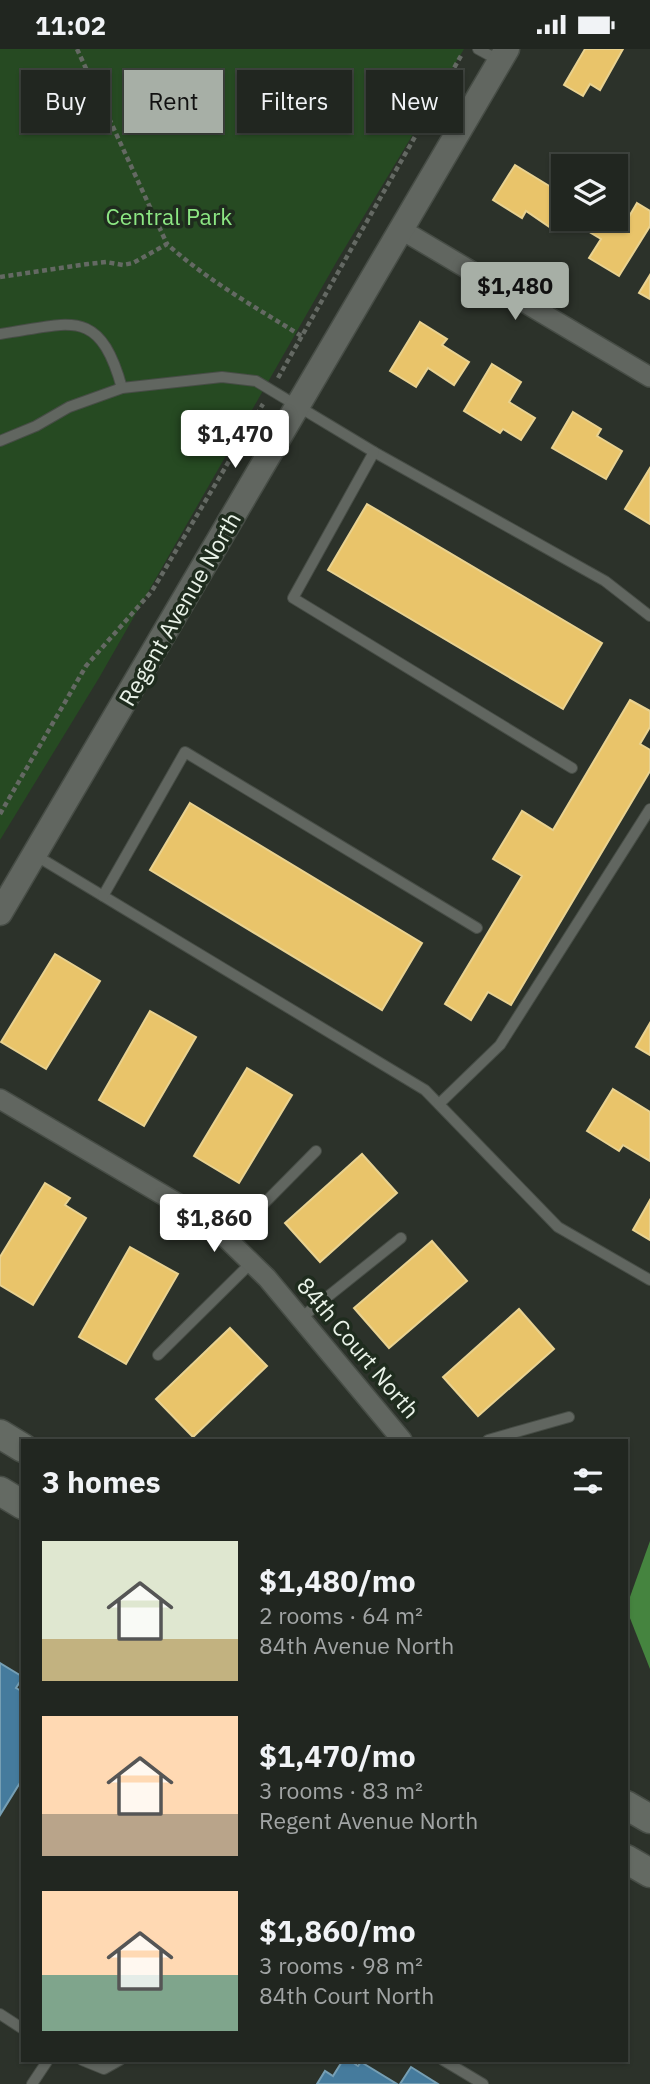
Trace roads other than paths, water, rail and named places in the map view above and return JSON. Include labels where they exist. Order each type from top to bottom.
[{"type":"main road","points":[[0,1434],[21,1447]]},
{"type":"main road","points":[[0,1491],[21,1503]]},
{"type":"main road","points":[[628,1806],[650,1819]]},
{"type":"main road","points":[[628,1860],[650,1873]]},
{"type":"street","name":"Regent Avenue North","points":[[0,913],[504,55]]},
{"type":"street","points":[[402,230],[650,377]]},
{"type":"street","name":"84th Court North","points":[[0,1099],[199,1216],[228,1240],[301,1318],[401,1439]]},
{"type":"lane","points":[[478,49],[504,55]]},
{"type":"lane","points":[[0,334],[75,324],[88,329],[100,337],[109,349],[122,388]]},
{"type":"lane","points":[[0,440],[69,407],[122,388],[222,377],[256,381],[374,453],[605,581],[650,616]]},
{"type":"lane","points":[[374,453],[293,598],[572,768]]},
{"type":"lane","points":[[103,896],[185,752],[477,928]]},
{"type":"lane","points":[[439,1104],[500,1045],[650,809]]},
{"type":"lane","points":[[35,855],[425,1090],[558,1227],[650,1280]]},
{"type":"lane","points":[[228,1240],[316,1151]]},
{"type":"lane","points":[[301,1318],[401,1238]]},
{"type":"lane","points":[[158,1355],[251,1263]]},
{"type":"lane","points":[[492,1439],[569,1417]]},
{"type":"lane","points":[[0,2014],[21,2028]]},
{"type":"lane","points":[[32,2084],[47,2062]]},
{"type":"lane","points":[[87,2062],[104,2069],[116,2062]]},
{"type":"lane","points":[[446,2062],[483,2084]]},
{"type":"park label","name":"Central Park","points":[[169,217]]}]
